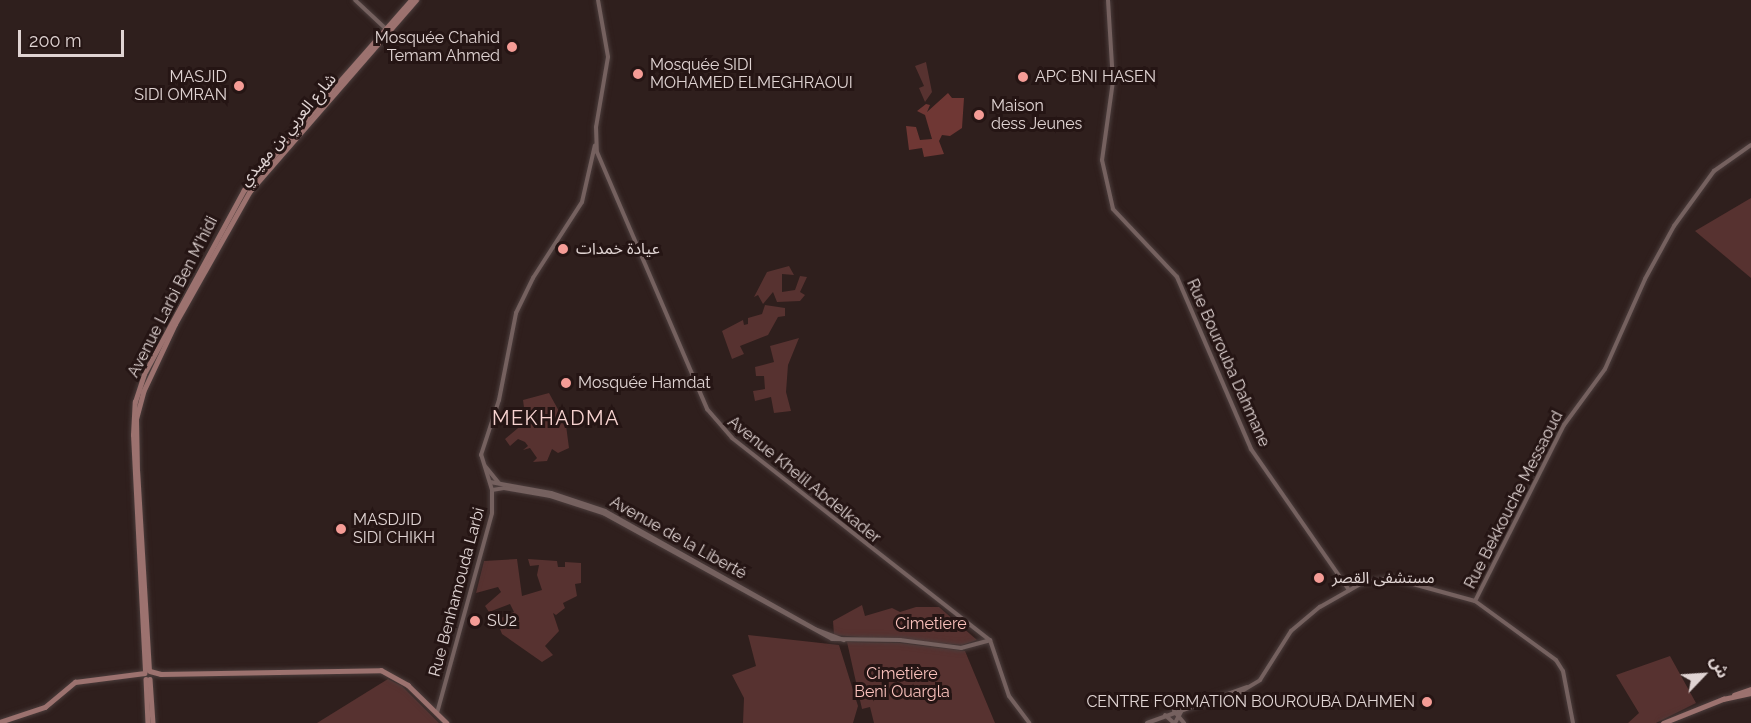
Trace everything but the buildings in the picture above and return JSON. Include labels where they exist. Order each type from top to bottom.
[{"type":"main road","points":[[386,30],[411,0]]},
{"type":"main road","name":"شارع العربي بن مهيدي","points":[[147,675],[136,436],[141,399],[175,324],[255,182],[386,30],[416,0]]},
{"type":"main road","points":[[0,722],[45,707],[75,682],[161,674],[378,670],[408,685],[447,723]]},
{"type":"main road","points":[[147,675],[148,723]]},
{"type":"main road","points":[[147,675],[153,723]]},
{"type":"main road","points":[[1663,723],[1751,691]]},
{"type":"street","points":[[355,0],[386,30]]},
{"type":"street","points":[[595,144],[608,57],[598,0]]},
{"type":"street","name":"Rue Bourouba Dahmane","points":[[1108,0],[1113,81],[1102,154],[1113,209],[1177,278],[1251,449],[1349,590]]},
{"type":"street","name":"Rue Benhamouda Larbi","points":[[437,713],[487,538],[492,490],[484,465],[482,447],[499,400],[520,302],[582,202],[595,144]]},
{"type":"street","name":"Avenue Khelil Abdelkader","points":[[595,144],[716,423],[877,555],[990,640]]},
{"type":"street","name":"Rue Bekkouche Messaoud","points":[[1475,601],[1564,425],[1605,369],[1645,279],[1674,226],[1714,171],[1751,145]]},
{"type":"street","points":[[484,465],[500,483]]},
{"type":"street","name":"Avenue de la Liberté","points":[[490,482],[561,495],[605,511],[815,629],[844,640]]},
{"type":"street","name":"Avenue de la Liberté","points":[[492,490],[501,487],[550,496],[603,513],[814,633],[844,640],[900,640],[956,648],[990,640]]},
{"type":"street","points":[[1147,723],[1173,711],[1260,681],[1296,626],[1349,590],[1370,580],[1391,578],[1475,601],[1560,664],[1572,723]]},
{"type":"street","points":[[990,640],[1009,696],[1029,723]]},
{"type":"street","points":[[1165,715],[1175,723],[1183,708]]},
{"type":"street","points":[[1173,711],[1184,723]]},
{"type":"green space","points":[[926,62],[932,92],[925,102],[919,88],[924,86],[915,66]]},
{"type":"green space","points":[[1751,198],[1751,278],[1695,231]]},
{"type":"green space","points":[[789,266],[794,275],[782,274],[782,292],[795,290],[800,276],[807,277],[800,292],[805,295],[800,301],[777,302],[773,292],[763,304],[758,295],[754,297],[767,272]]},
{"type":"green space","points":[[765,305],[785,308],[785,316],[778,317],[768,335],[740,346],[744,354],[732,359],[722,331],[743,320],[744,325],[748,324],[748,318],[762,314]]},
{"type":"green space","points":[[799,338],[788,365],[786,392],[791,411],[774,413],[771,397],[755,401],[753,391],[765,389],[764,376],[756,376],[755,367],[774,362],[770,346]]},
{"type":"green space","points":[[549,393],[560,413],[564,410],[569,448],[558,453],[552,449],[547,461],[533,462],[537,458],[530,448],[523,450],[528,446],[525,442],[518,439],[510,446],[505,439],[524,423],[544,420],[542,414],[525,415],[523,400]]},
{"type":"green space","points":[[517,559],[522,596],[542,590],[537,575],[539,565],[530,566],[528,559],[557,561],[558,567],[565,567],[565,562],[581,563],[581,583],[575,584],[577,596],[563,603],[565,608],[556,615],[553,613],[559,631],[545,646],[553,655],[542,662],[502,634],[500,629],[505,626],[501,618],[514,612],[510,604],[489,612],[485,606],[501,592],[498,587],[476,593],[484,561]]},
{"type":"green space","name":"Cimetiere","points":[[862,605],[865,616],[892,608],[900,612],[916,607],[939,607],[977,640],[962,645],[834,635],[833,621]]},
{"type":"green space","points":[[748,635],[839,645],[858,706],[853,723],[743,723],[744,698],[732,675],[756,666]]},
{"type":"green space","name":"Cimetière Beni Ouargla","points":[[847,642],[900,643],[965,651],[995,723],[874,723],[870,707],[862,709]]},
{"type":"green space","points":[[1670,656],[1696,703],[1656,723],[1628,723],[1639,713],[1616,675]]},
{"type":"green space","points":[[388,679],[402,686],[439,723],[317,723]]},
{"type":"shaded area","points":[[948,93],[952,98],[964,98],[962,128],[950,136],[942,135],[939,141],[944,154],[924,157],[922,148],[909,150],[906,126],[916,127],[920,140],[932,139],[925,115],[917,111],[926,104],[930,105],[927,112]]},
{"type":"place","name":"Mosquée Chahid Temam Ahmed","points":[[512,47]]},
{"type":"place","name":"Mosquée SIDI MOHAMED ELMEGHRAOUI","points":[[638,74]]},
{"type":"place","name":"APC BNI HASEN","points":[[1023,77]]},
{"type":"place","name":"MASJID SIDI OMRAN","points":[[239,86]]},
{"type":"place","name":"Maison dess Jeunes","points":[[979,115]]},
{"type":"place","name":"عيادة خمدات","points":[[563,249]]},
{"type":"place","name":"Mosquée Hamdat","points":[[566,383]]},
{"type":"place","name":"MASDJID SIDI CHIKH","points":[[341,529]]},
{"type":"place","name":"مستشفى القصر","points":[[1319,578]]},
{"type":"place","name":"SU2","points":[[475,621]]},
{"type":"place","name":"CENTRE FORMATION BOUROUBA DAHMEN","points":[[1427,702]]},
{"type":"district","name":"MEKHADMA","points":[[556,418]]}]
